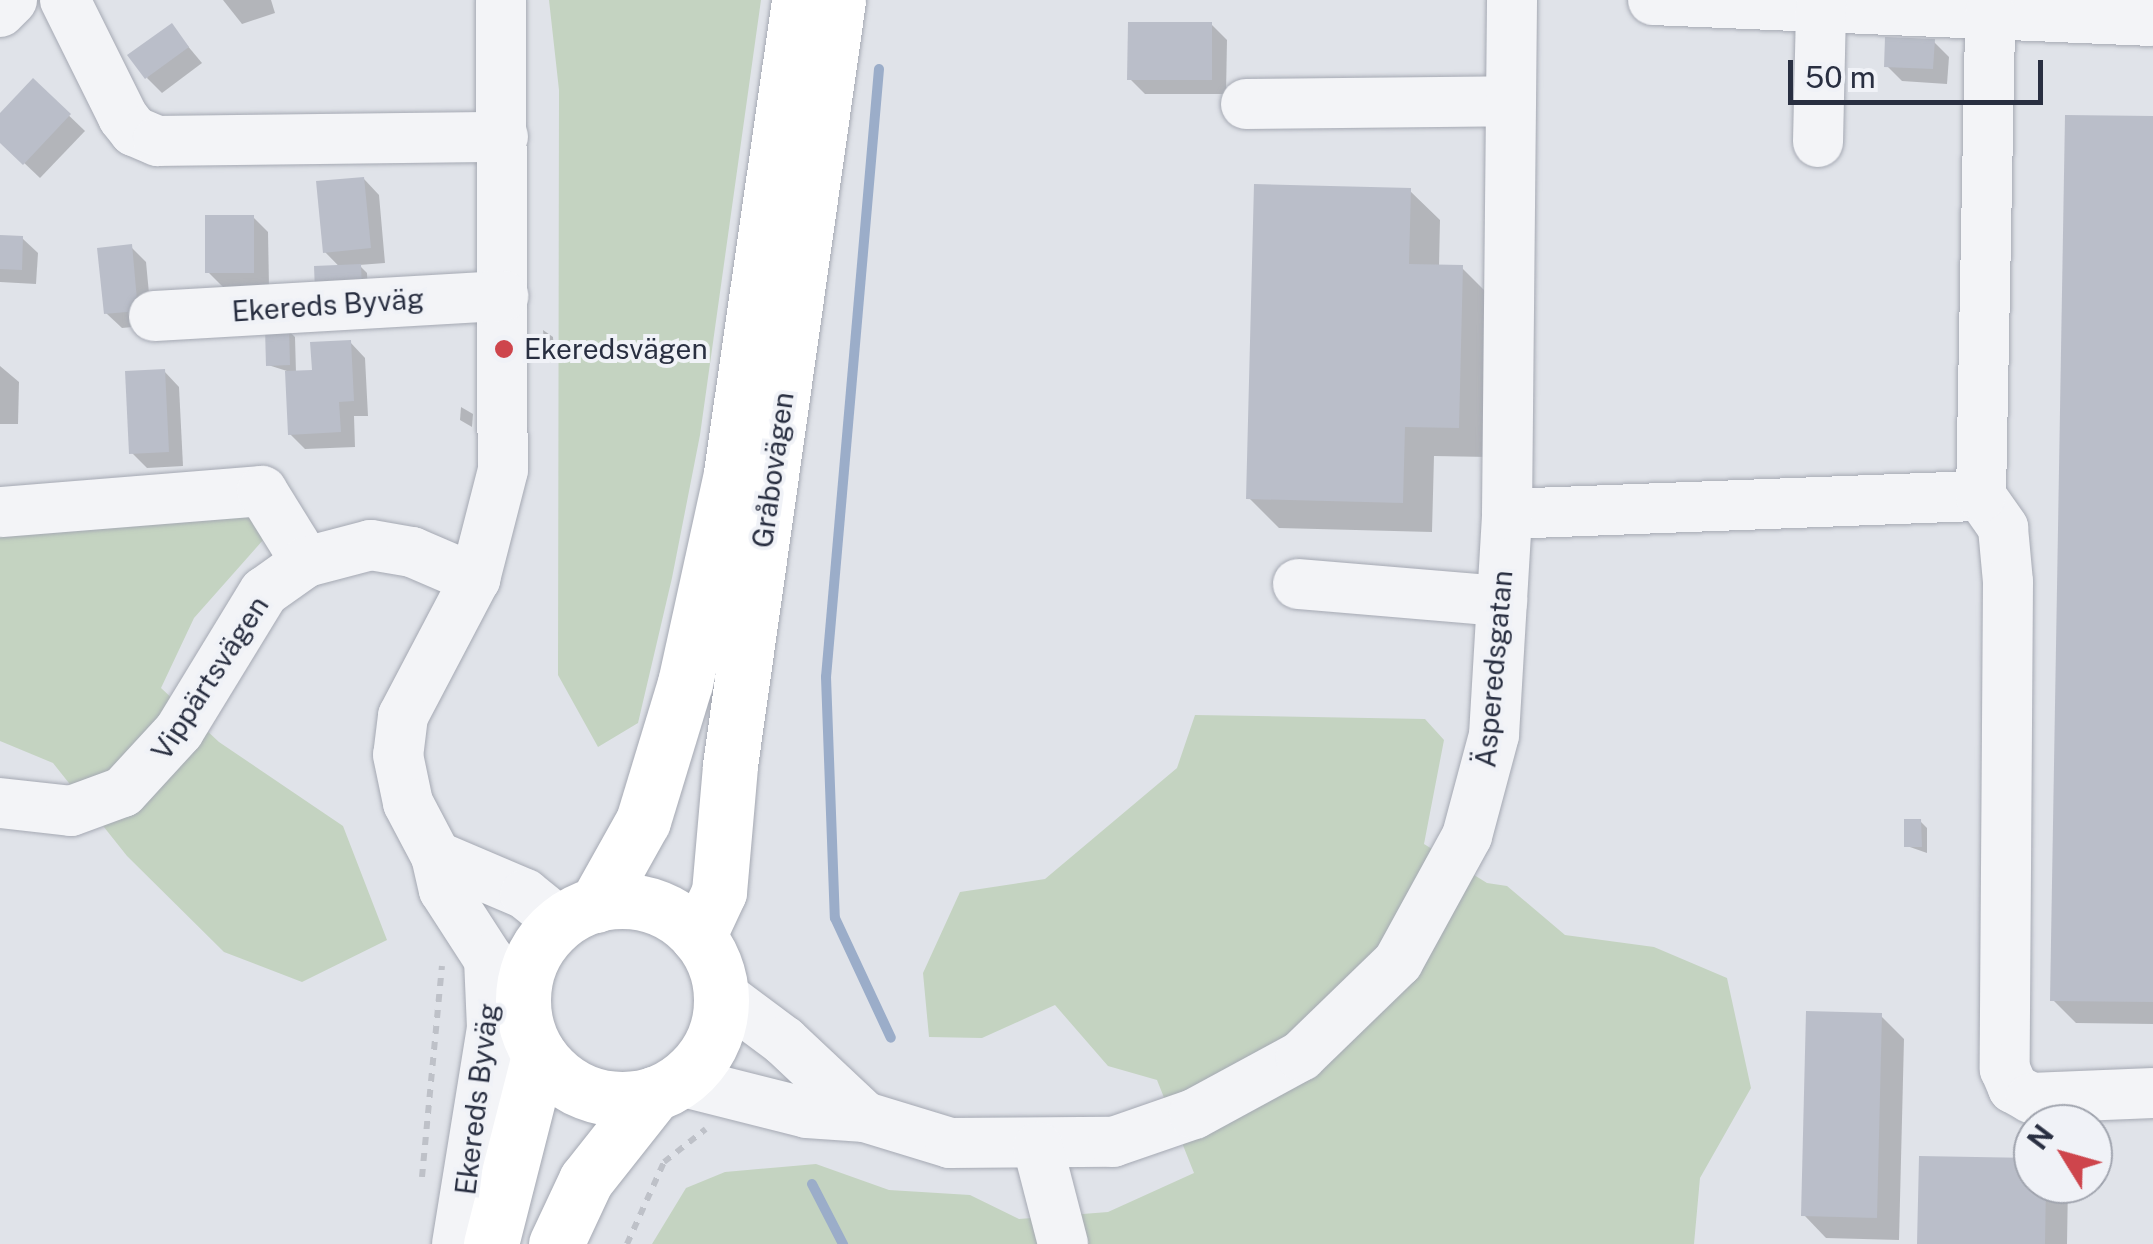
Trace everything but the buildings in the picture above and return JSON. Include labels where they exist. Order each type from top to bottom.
[{"type":"main road","name":"Gråbovägen","points":[[579,914],[644,821],[685,683],[730,473],[799,0]]},
{"type":"main road","name":"Gråbovägen","points":[[698,937],[719,892],[730,764],[838,0]]},
{"type":"main road","points":[[492,1244],[532,1033],[531,962],[579,914],[652,906],[698,937],[721,994],[711,1043],[586,1180],[556,1244]]},
{"type":"main road","points":[[532,1033],[590,1094],[667,1088]]},
{"type":"street","points":[[0,12],[12,0]]},
{"type":"street","points":[[66,0],[123,117],[134,131],[158,142],[503,137]]},
{"type":"street","name":"Ekereds Byväg","points":[[501,0],[503,470],[476,578],[402,716],[402,779],[414,819],[436,856],[444,890],[489,954],[532,1033]]},
{"type":"street","name":"Äsperedsgatan","points":[[667,1088],[807,1113],[865,1117],[950,1143],[1038,1146],[1145,1132],[1254,1084],[1301,1056],[1398,962],[1467,836],[1484,777],[1507,514],[1512,0]]},
{"type":"street","points":[[1653,0],[2153,21]]},
{"type":"street","points":[[1818,142],[1821,6]]},
{"type":"street","points":[[1990,14],[1981,496],[2003,528],[2008,582],[2005,1069],[2012,1088],[2031,1098],[2153,1093]]},
{"type":"street","points":[[1246,104],[1511,101]]},
{"type":"street","name":"Ekereds Byväg","points":[[154,316],[503,296]]},
{"type":"street","points":[[0,512],[262,491],[306,562]]},
{"type":"street","points":[[1507,514],[1981,496]]},
{"type":"street","name":"Vippärtsvägen","points":[[0,803],[72,811],[123,792],[179,731],[264,592],[306,562],[371,545],[412,552],[476,578]]},
{"type":"street","points":[[1298,584],[1502,602]]},
{"type":"street","points":[[436,856],[579,914]]},
{"type":"street","name":"Ekereds Byväg","points":[[457,1244],[492,1028],[489,954]]},
{"type":"street","name":"Äsperedsgatan","points":[[721,994],[807,1060],[865,1117]]},
{"type":"street","points":[[1038,1146],[1063,1244]]},
{"type":"path","points":[[627,1244],[664,1162],[703,1130],[718,1126]]},
{"type":"green space","points":[[549,0],[761,0],[700,435],[672,578],[638,723],[598,747],[558,675],[559,90]]},
{"type":"green space","points":[[246,513],[271,531],[194,618],[161,688],[219,742],[343,826],[387,940],[302,982],[224,952],[127,856],[53,763],[0,741],[0,528]]},
{"type":"green space","points":[[1195,715],[1425,719],[1444,740],[1424,844],[1487,883],[1507,886],[1565,935],[1654,947],[1727,978],[1751,1088],[1700,1178],[1694,1244],[652,1244],[686,1188],[725,1172],[816,1164],[889,1190],[970,1195],[1019,1219],[1108,1212],[1194,1173],[1157,1080],[1108,1066],[1055,1005],[982,1038],[929,1037],[923,973],[960,892],[1045,879],[1177,768]]},
{"type":"waterway","points":[[879,69],[826,677],[835,918],[891,1038]]},
{"type":"waterway","points":[[812,1184],[843,1244]]},
{"type":"place","name":"Ekeredsvägen","points":[[504,349]]}]
